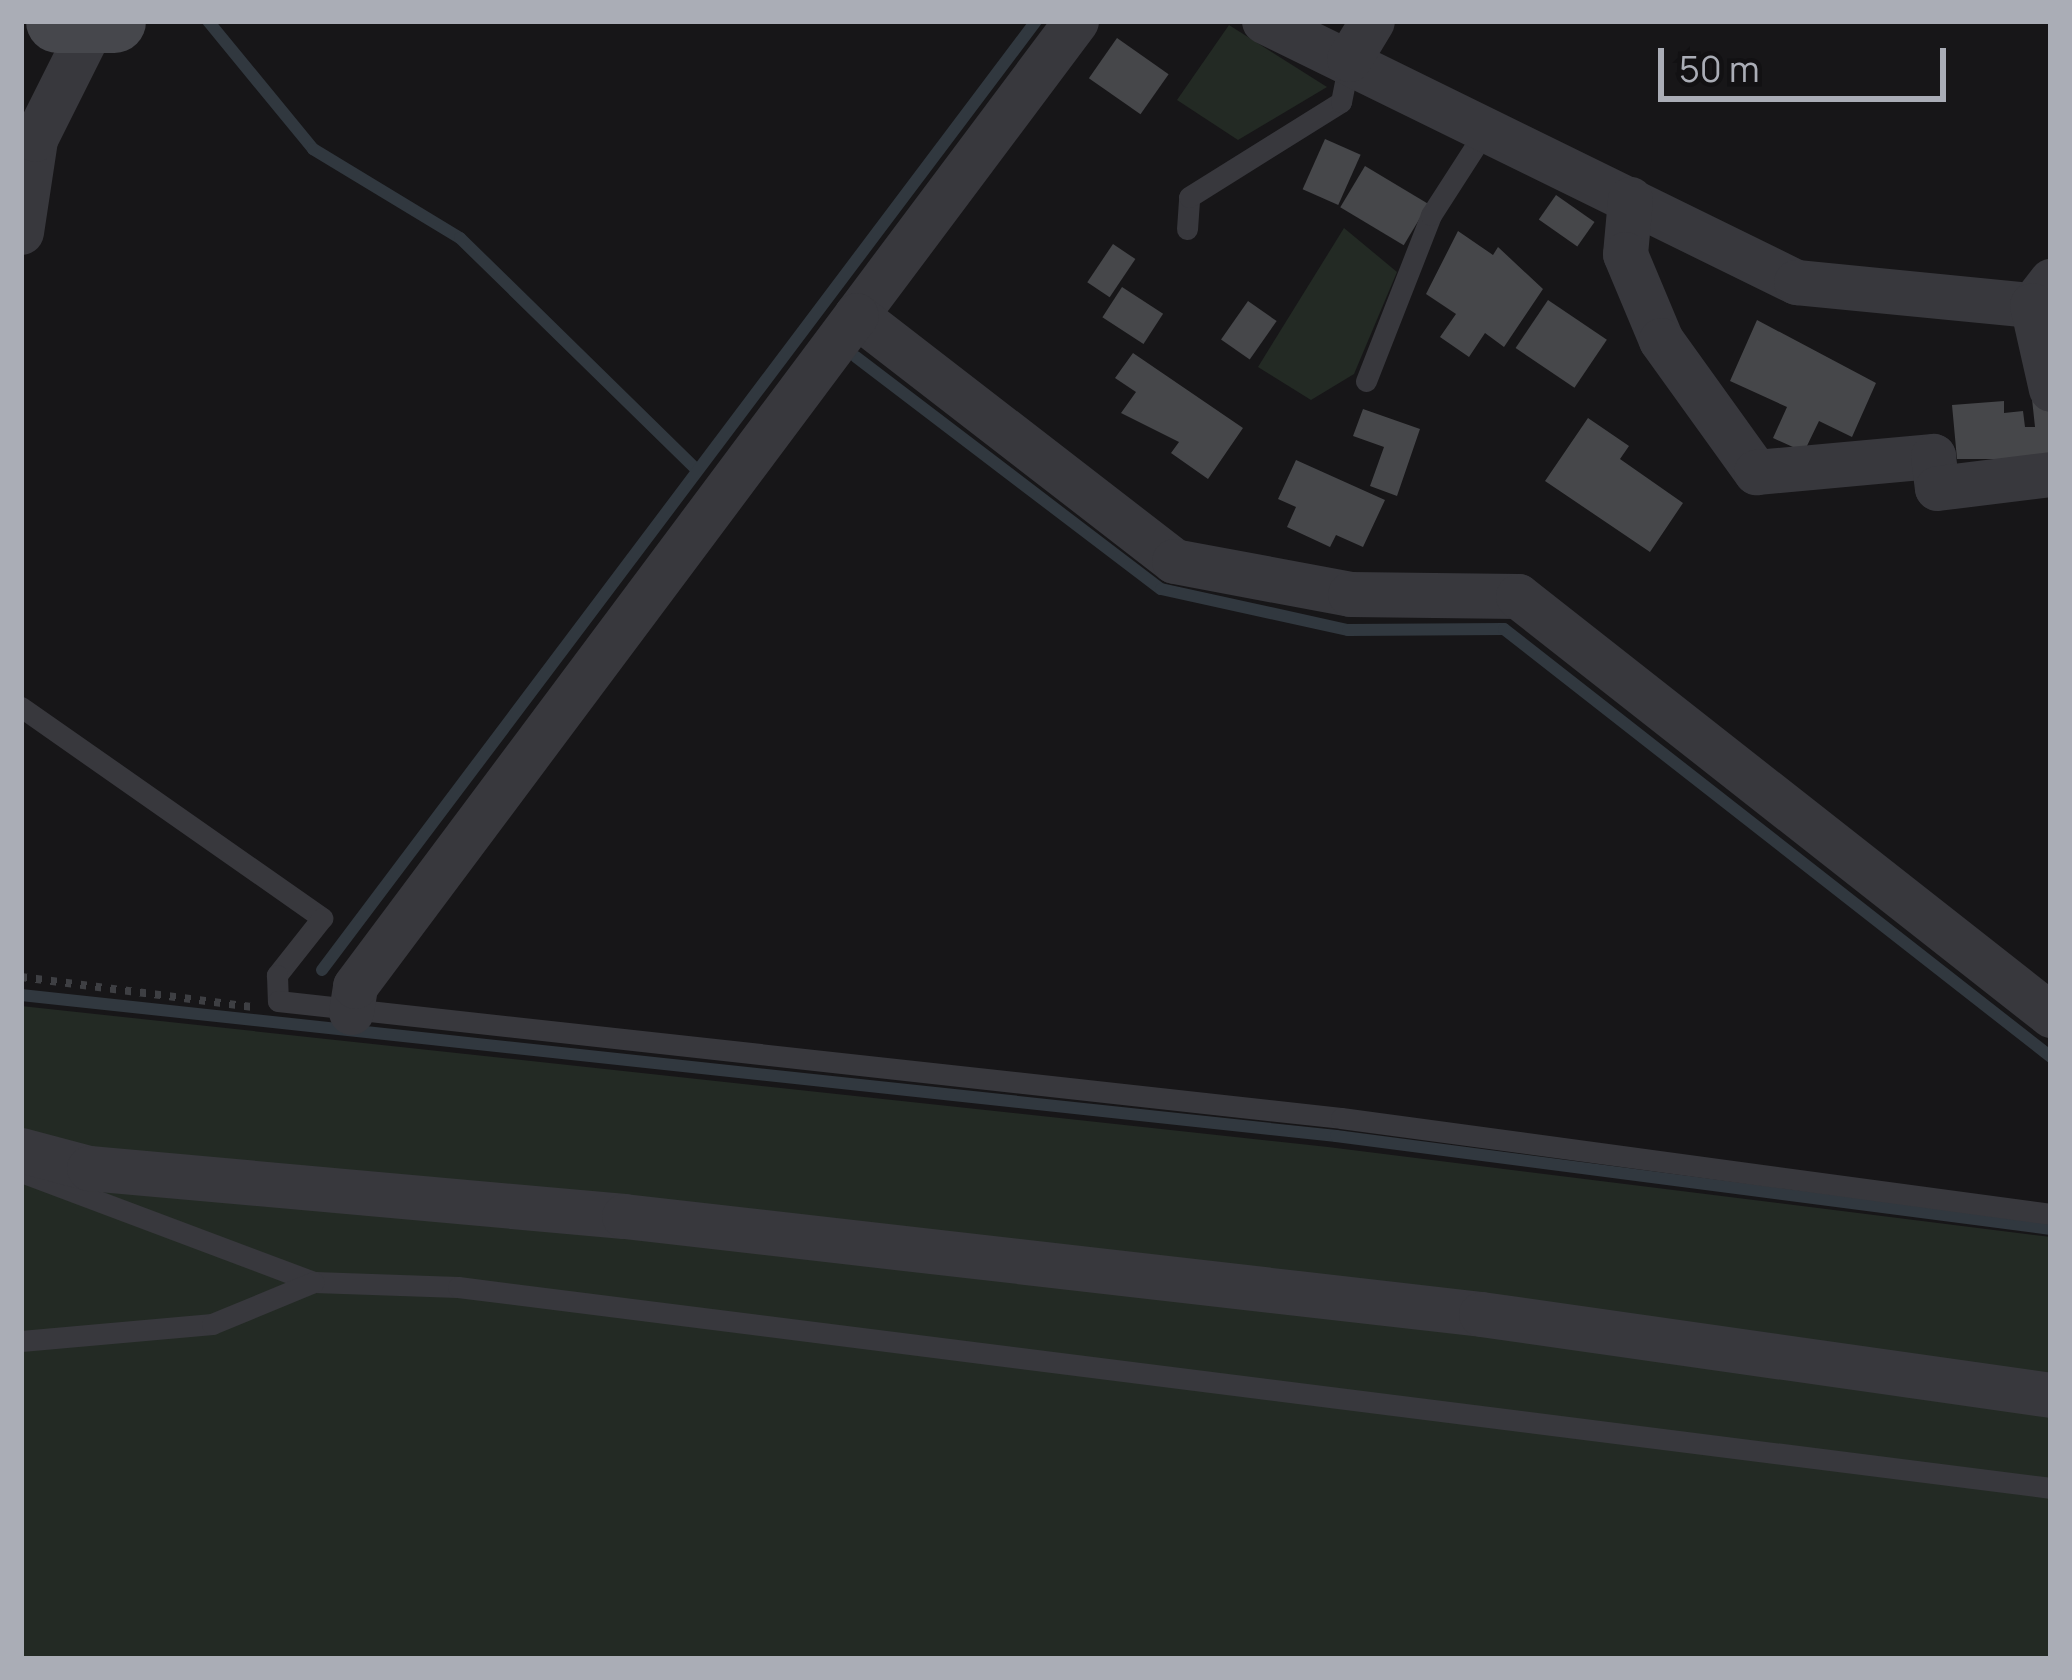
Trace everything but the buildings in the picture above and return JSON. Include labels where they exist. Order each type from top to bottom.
[{"type":"street","points":[[351,1012],[355,986],[1076,21]]},
{"type":"street","points":[[1264,21],[1318,54],[1361,40],[1487,128],[1796,282],[2042,293],[2051,388]]},
{"type":"street","points":[[21,232],[35,140],[87,23]]},
{"type":"street","points":[[1630,199],[1625,254],[1660,340],[1756,472],[1933,456],[1936,488],[2051,474]]},
{"type":"street","points":[[856,315],[1174,561],[1350,594],[1518,596],[2051,1015]]},
{"type":"street","points":[[21,1150],[88,1168],[624,1216],[1480,1314],[2051,1395]]},
{"type":"lane","points":[[1187,229],[1190,197],[1341,102],[1361,40]]},
{"type":"lane","points":[[1366,381],[1431,215],[1487,128]]},
{"type":"lane","points":[[21,706],[322,918],[278,975],[278,1001],[1341,1118],[2051,1214]]},
{"type":"lane","points":[[21,1172],[314,1282],[458,1287],[2051,1489]]},
{"type":"lane","points":[[21,1341],[212,1324],[314,1282]]},
{"type":"path","points":[[21,977],[251,1007],[278,1001]]},
{"type":"shaded area","points":[[1229,25],[1327,87],[1238,140],[1177,100]]},
{"type":"shaded area","points":[[1344,228],[1397,272],[1354,374],[1311,400],[1258,367]]},
{"type":"shaded area","points":[[21,1006],[1328,1147],[2051,1237],[2051,1659],[21,1659]]},
{"type":"waterway","points":[[208,21],[313,149],[460,238],[697,470]]},
{"type":"waterway","points":[[322,970],[1036,21]]},
{"type":"waterway","points":[[856,357],[1161,589],[1348,630],[1504,629],[2051,1057]]},
{"type":"waterway","points":[[21,995],[1336,1136],[2051,1229]]}]
